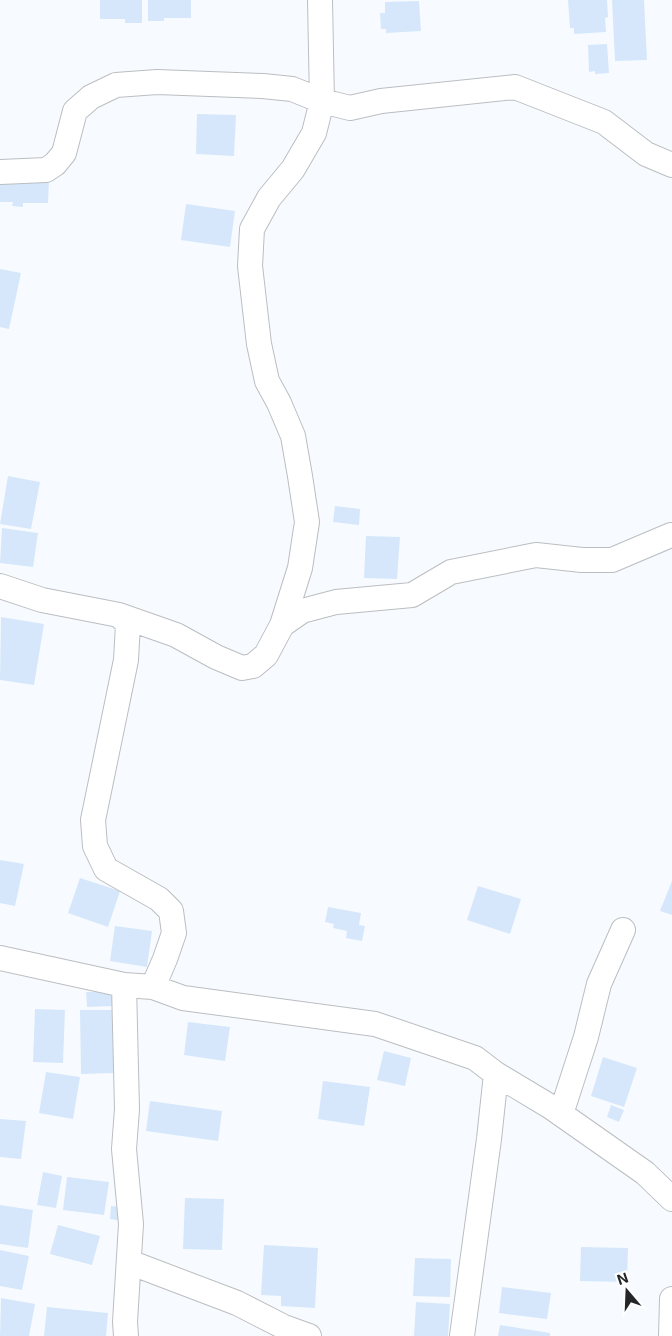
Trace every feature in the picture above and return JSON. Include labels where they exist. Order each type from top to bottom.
[{"type":"street","points":[[0,586],[42,600],[119,616],[176,635],[216,657],[242,668],[253,666],[266,655],[282,624],[300,568],[307,522],[292,436],[279,403],[267,381],[259,344],[250,266],[252,229],[269,198],[293,169],[314,133],[322,101],[320,0]]},
{"type":"street","points":[[0,172],[46,170],[55,164],[64,152],[75,111],[91,97],[116,85],[157,82],[292,89],[322,101],[350,108],[381,101],[515,87],[604,122],[646,154],[672,165]]},
{"type":"street","points":[[282,624],[302,611],[336,602],[412,595],[451,572],[536,555],[582,560],[612,560],[672,535]]},
{"type":"street","points":[[119,616],[128,624],[126,660],[93,820],[94,837],[95,846],[106,869],[159,899],[171,911],[174,933],[153,987]]},
{"type":"street","points":[[561,1114],[586,1037],[599,984],[623,930]]},
{"type":"street","points":[[0,958],[124,985],[153,987],[183,998],[375,1024],[476,1058],[496,1074],[561,1114],[645,1173],[672,1199]]},
{"type":"street","points":[[124,985],[127,1109],[124,1150],[131,1224],[125,1322],[126,1336]]},
{"type":"street","points":[[462,1336],[496,1074]]},
{"type":"street","points":[[129,1262],[237,1303],[284,1327],[309,1336]]},
{"type":"street","points":[[671,1336],[672,1299]]},
{"type":"building","points":[[100,0],[142,0],[142,23],[125,23],[125,19],[100,19]]},
{"type":"building","points":[[148,0],[191,0],[191,18],[164,18],[164,21],[148,21]]},
{"type":"building","points":[[568,0],[607,0],[608,17],[605,18],[606,32],[574,34],[574,28],[570,28]]},
{"type":"building","points":[[612,0],[644,0],[647,60],[615,61]]},
{"type":"building","points":[[419,1],[421,31],[386,33],[386,29],[381,29],[380,13],[385,13],[385,2]]},
{"type":"building","points":[[607,44],[609,73],[595,74],[595,71],[589,72],[588,45]]},
{"type":"building","points":[[197,114],[236,115],[234,156],[196,154]]},
{"type":"building","points":[[0,179],[49,181],[48,203],[23,203],[23,207],[12,206],[13,202],[0,202]]},
{"type":"building","points":[[186,204],[235,211],[230,247],[181,240]]},
{"type":"building","points":[[0,269],[21,273],[9,329],[0,327]]},
{"type":"building","points":[[8,476],[40,482],[31,529],[0,524]]},
{"type":"building","points":[[335,506],[360,509],[359,525],[333,522]]},
{"type":"building","points":[[2,528],[38,533],[33,567],[0,563]]},
{"type":"building","points":[[366,536],[400,537],[397,579],[364,578]]},
{"type":"building","points":[[1,617],[44,624],[34,685],[0,680]]},
{"type":"building","points":[[0,860],[24,864],[15,906],[0,903]]},
{"type":"building","points":[[80,878],[120,891],[108,927],[68,913]]},
{"type":"building","points":[[672,881],[672,915],[660,911]]},
{"type":"building","points":[[478,886],[521,899],[510,934],[467,920]]},
{"type":"building","points":[[328,907],[361,913],[359,925],[365,926],[362,941],[346,938],[347,931],[333,928],[334,924],[325,922]]},
{"type":"building","points":[[115,926],[152,931],[147,967],[110,961]]},
{"type":"building","points":[[86,992],[113,992],[114,1006],[87,1007]]},
{"type":"building","points":[[35,1009],[65,1010],[63,1063],[33,1062]]},
{"type":"building","points":[[80,1010],[114,1010],[115,1073],[81,1074]]},
{"type":"building","points":[[188,1022],[230,1027],[225,1061],[184,1055]]},
{"type":"building","points":[[384,1051],[411,1058],[405,1086],[377,1080]]},
{"type":"building","points":[[603,1057],[637,1068],[624,1107],[591,1096]]},
{"type":"building","points":[[46,1072],[80,1077],[73,1119],[39,1113]]},
{"type":"building","points":[[323,1081],[370,1087],[364,1126],[318,1119]]},
{"type":"building","points":[[150,1101],[222,1111],[218,1141],[146,1131]]},
{"type":"building","points":[[611,1105],[624,1110],[619,1122],[607,1117]]},
{"type":"building","points":[[0,1119],[26,1121],[21,1159],[0,1157]]},
{"type":"building","points":[[43,1172],[62,1176],[56,1208],[37,1205]]},
{"type":"building","points":[[67,1177],[109,1182],[104,1215],[63,1210]]},
{"type":"building","points":[[185,1198],[224,1199],[222,1250],[183,1249]]},
{"type":"building","points":[[0,1205],[33,1210],[28,1248],[0,1244]]},
{"type":"building","points":[[111,1206],[123,1207],[122,1221],[110,1219]]},
{"type":"building","points":[[58,1225],[100,1236],[92,1265],[50,1254]]},
{"type":"building","points":[[264,1245],[318,1248],[315,1308],[281,1306],[281,1296],[261,1295]]},
{"type":"building","points":[[581,1247],[628,1248],[627,1282],[580,1281]]},
{"type":"building","points":[[0,1250],[29,1256],[22,1290],[0,1286]]},
{"type":"building","points":[[415,1258],[451,1259],[450,1297],[413,1296]]},
{"type":"building","points":[[502,1287],[551,1293],[547,1319],[499,1313]]},
{"type":"building","points":[[1,1298],[35,1304],[29,1336],[0,1336]]},
{"type":"building","points":[[416,1302],[450,1304],[448,1336],[414,1336]]},
{"type":"building","points":[[47,1307],[108,1313],[106,1336],[44,1336]]},
{"type":"building","points":[[500,1325],[550,1333],[550,1336],[498,1336]]}]
